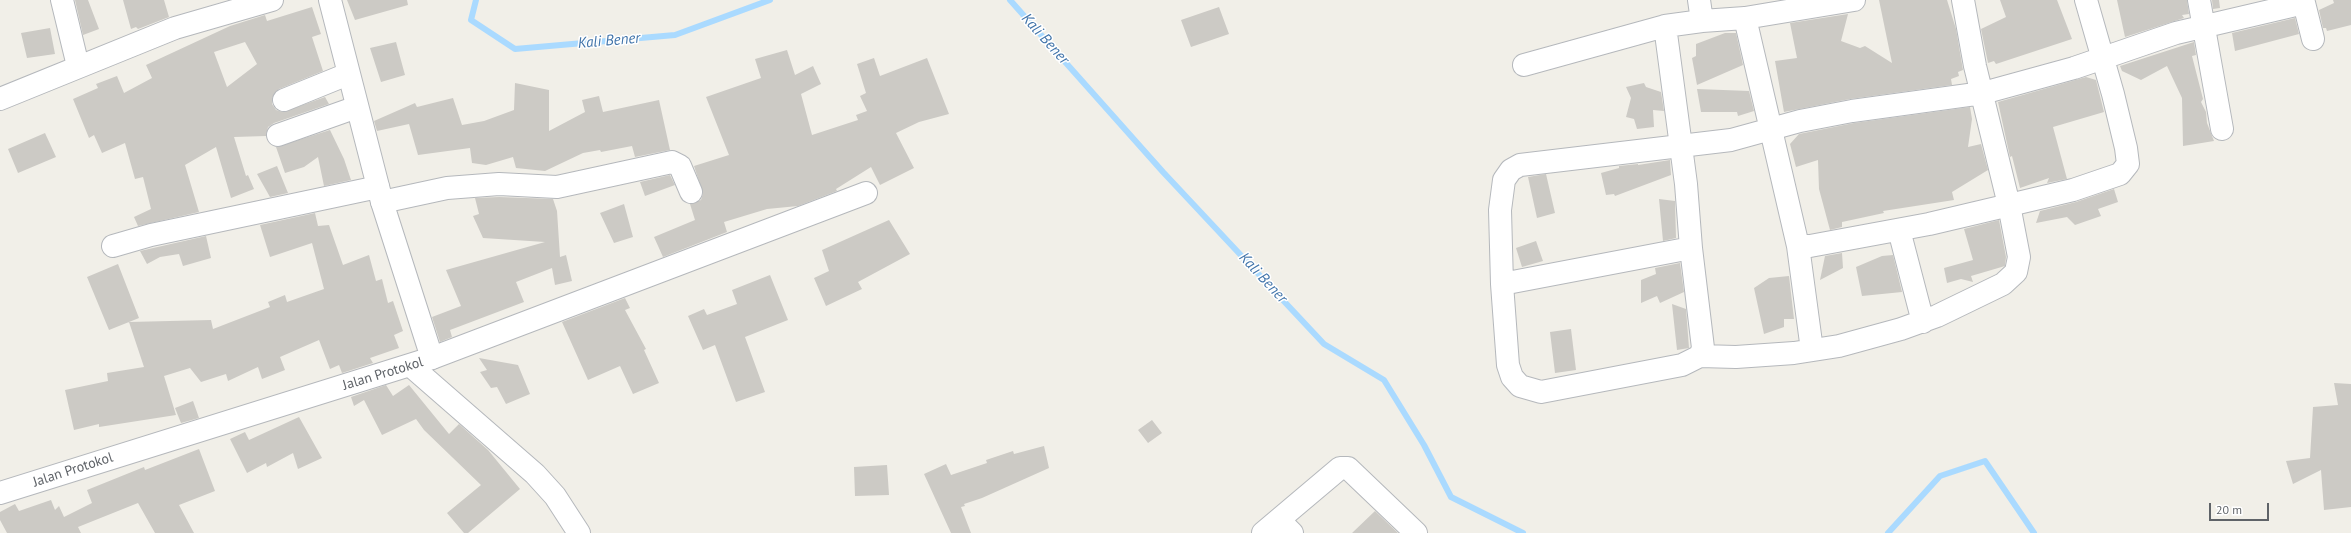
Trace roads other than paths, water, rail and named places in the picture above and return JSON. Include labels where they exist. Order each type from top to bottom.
[{"type":"street","points":[[62,0],[78,66]]},
{"type":"street","points":[[0,99],[78,66],[175,28],[272,0]]},
{"type":"street","name":"Jalan Protokol","points":[[0,493],[412,366],[432,358],[380,195],[330,0]]},
{"type":"street","points":[[1699,0],[1702,21]]},
{"type":"street","points":[[1524,65],[1665,26],[1702,21],[1745,18],[1854,0]]},
{"type":"street","points":[[1963,0],[1983,93],[2009,205],[2019,257],[2016,272],[2003,284],[1922,322],[1839,346],[1736,357],[1700,356],[1682,365],[1540,392],[1529,390],[1520,386],[1512,377],[1508,365],[1502,284],[1500,210],[1504,180],[1511,170],[1520,165],[1623,151],[1681,147],[1732,140],[1852,110],[1983,93],[2074,68],[2176,33],[2304,1],[2313,38]]},
{"type":"street","points":[[1798,246],[1838,242],[2009,205],[2072,190],[2109,179],[2124,170],[2128,164],[2126,148],[2103,58],[2086,0]]},
{"type":"street","points":[[2199,0],[2222,129]]},
{"type":"street","points":[[1745,18],[1798,246],[1812,350]]},
{"type":"street","points":[[1665,26],[1681,147],[1703,348],[1700,356]]},
{"type":"street","points":[[284,100],[348,74]]},
{"type":"street","points":[[278,135],[357,107]]},
{"type":"street","points":[[113,246],[151,235],[380,195],[499,184],[557,187],[672,162],[680,166],[691,192]]},
{"type":"street","points":[[432,358],[866,193]]},
{"type":"street","points":[[1899,230],[1922,322]]},
{"type":"street","points":[[1502,284],[1691,248]]},
{"type":"street","points":[[412,366],[536,474],[555,496],[579,533]]},
{"type":"street","points":[[1278,529],[1340,468],[1348,468],[1416,533]]},
{"type":"waterway","name":"Kali Bener","points":[[476,0],[471,20],[515,49],[675,35],[770,0]]},
{"type":"waterway","name":"Kali Bener","points":[[1010,0],[1163,172],[1324,344],[1384,380],[1424,445],[1451,497],[1523,533]]},
{"type":"waterway","name":"Kali Bener","points":[[1888,533],[1940,476],[1985,461],[2034,533]]}]
